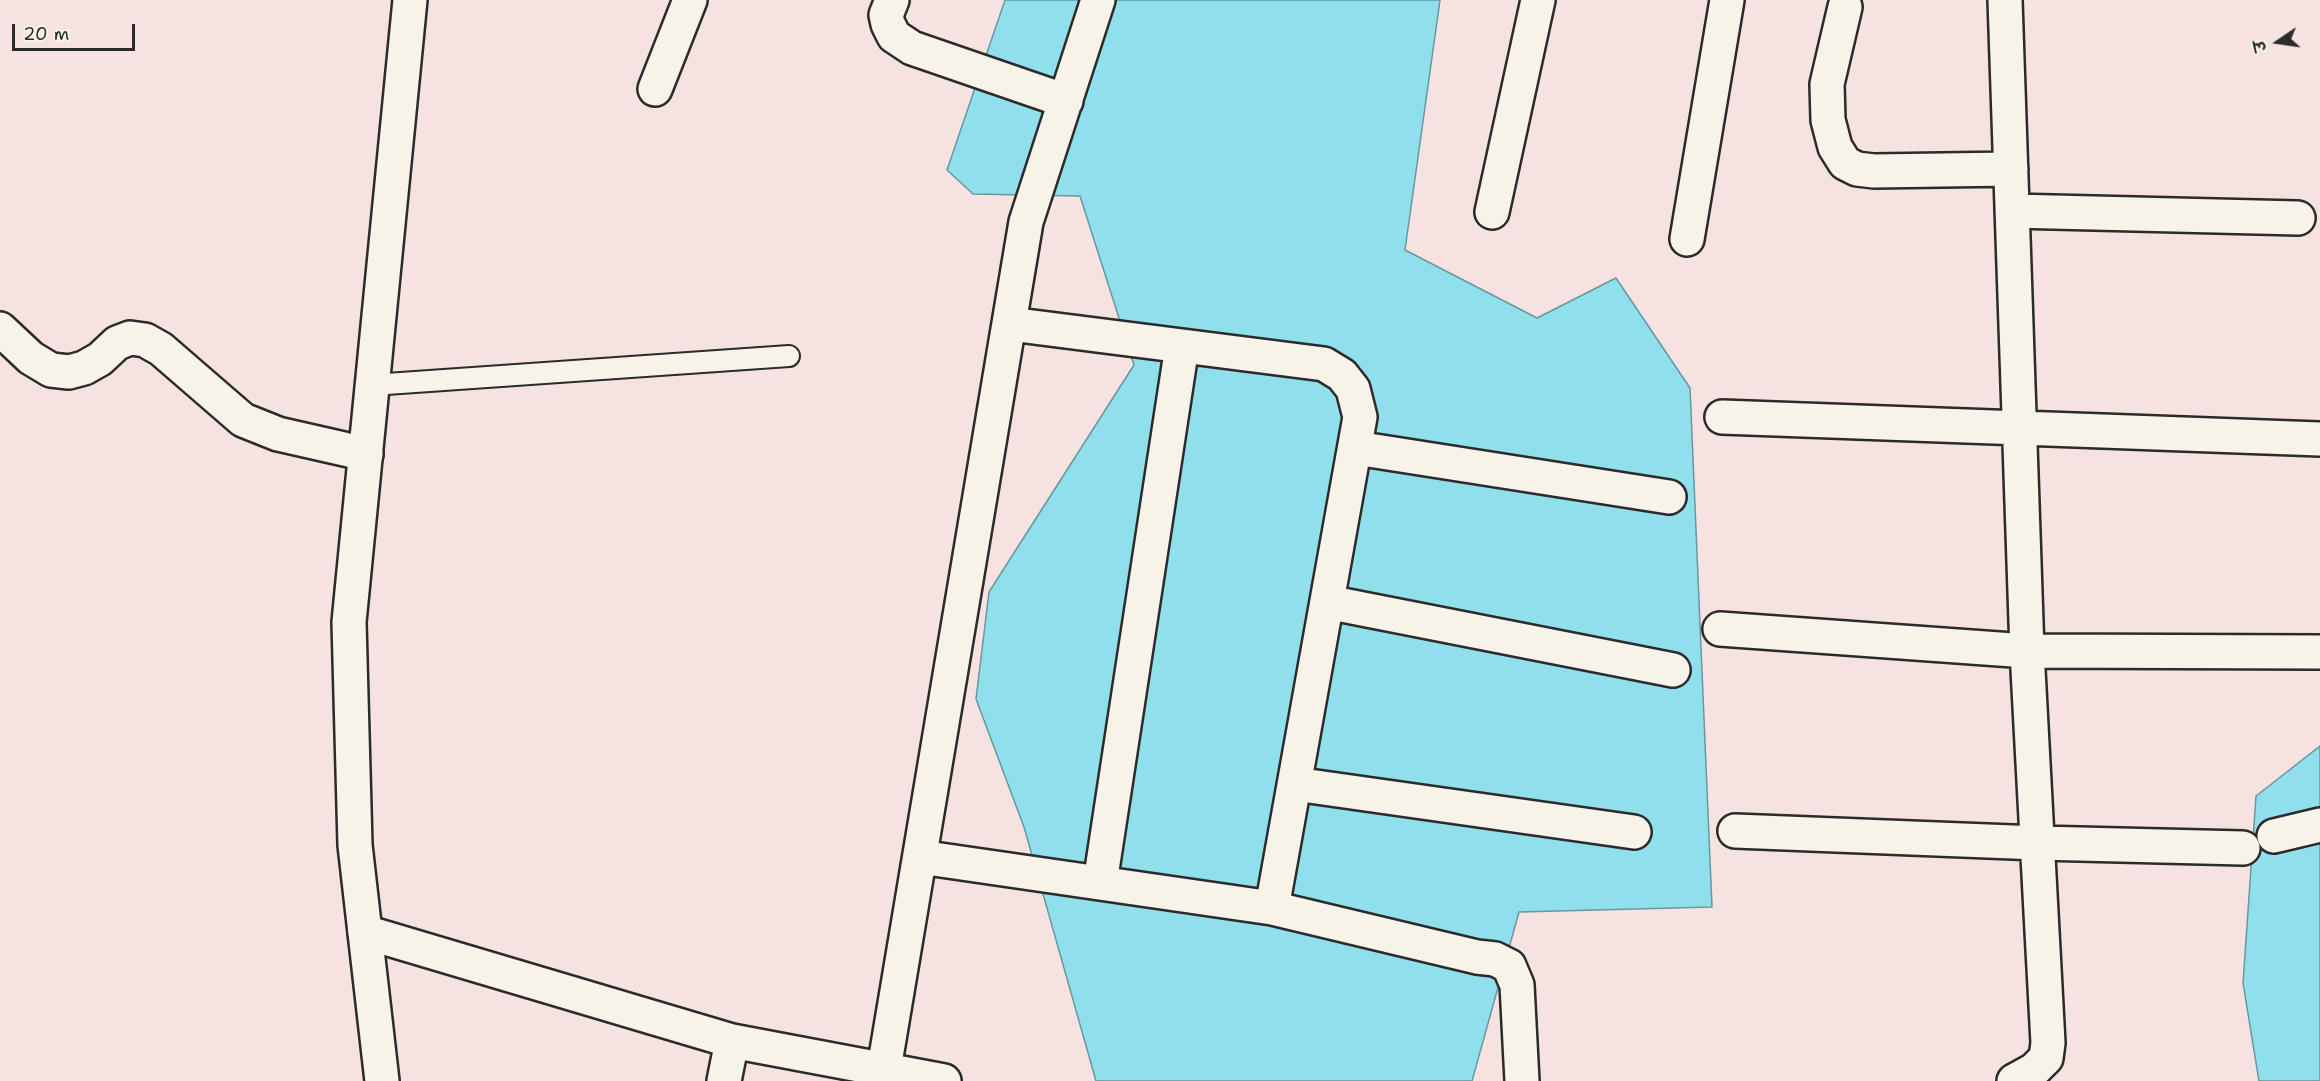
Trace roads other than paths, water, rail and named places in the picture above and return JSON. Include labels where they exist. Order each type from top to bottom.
[{"type":"street","points":[[382,1081],[355,845],[349,622],[410,0]]},
{"type":"street","points":[[655,89],[690,0]]},
{"type":"street","points":[[892,0],[886,15],[888,24],[894,36],[912,48],[1066,101]]},
{"type":"street","points":[[884,1069],[1026,222],[1098,0]]},
{"type":"street","points":[[1492,212],[1538,0]]},
{"type":"street","points":[[1687,239],[1727,0]]},
{"type":"street","points":[[2005,0],[2027,651],[2048,1043],[2046,1058],[2034,1070],[2014,1081]]},
{"type":"street","points":[[1845,7],[1827,84],[1828,120],[1835,147],[1845,164],[1857,169],[1874,171],[2011,169]]},
{"type":"street","points":[[2012,211],[2298,218]]},
{"type":"street","points":[[1010,324],[1324,364],[1342,375],[1353,389],[1360,417],[1356,448],[1272,908]]},
{"type":"street","points":[[0,329],[31,358],[51,370],[69,372],[84,368],[100,359],[117,343],[130,338],[145,340],[161,349],[243,420],[278,434],[366,454]]},
{"type":"street","points":[[1100,883],[1182,346]]},
{"type":"street","points":[[1722,417],[2320,439]]},
{"type":"street","points":[[1356,448],[1669,497]]},
{"type":"street","points":[[1327,602],[1673,670]]},
{"type":"street","points":[[1720,629],[2027,651],[2320,652]]},
{"type":"street","points":[[1295,784],[1634,832]]},
{"type":"street","points":[[2274,836],[2320,825]]},
{"type":"street","points":[[1735,831],[2038,843],[2243,848]]},
{"type":"street","points":[[920,857],[1272,908],[1477,957],[1495,959],[1509,966],[1516,985],[1522,1081]]},
{"type":"street","points":[[365,932],[732,1041],[946,1081]]},
{"type":"street","points":[[724,1081],[732,1041]]},
{"type":"lane","points":[[372,385],[789,356]]},
{"type":"water","points":[[1005,0],[1440,0],[1405,250],[1537,318],[1616,278],[1690,388],[1712,907],[1519,912],[1472,1081],[1096,1081],[1024,827],[976,699],[989,592],[1134,365],[1080,196],[973,194],[947,170]]},
{"type":"water","points":[[2320,746],[2320,1081],[2259,1081],[2243,983],[2256,796]]}]
